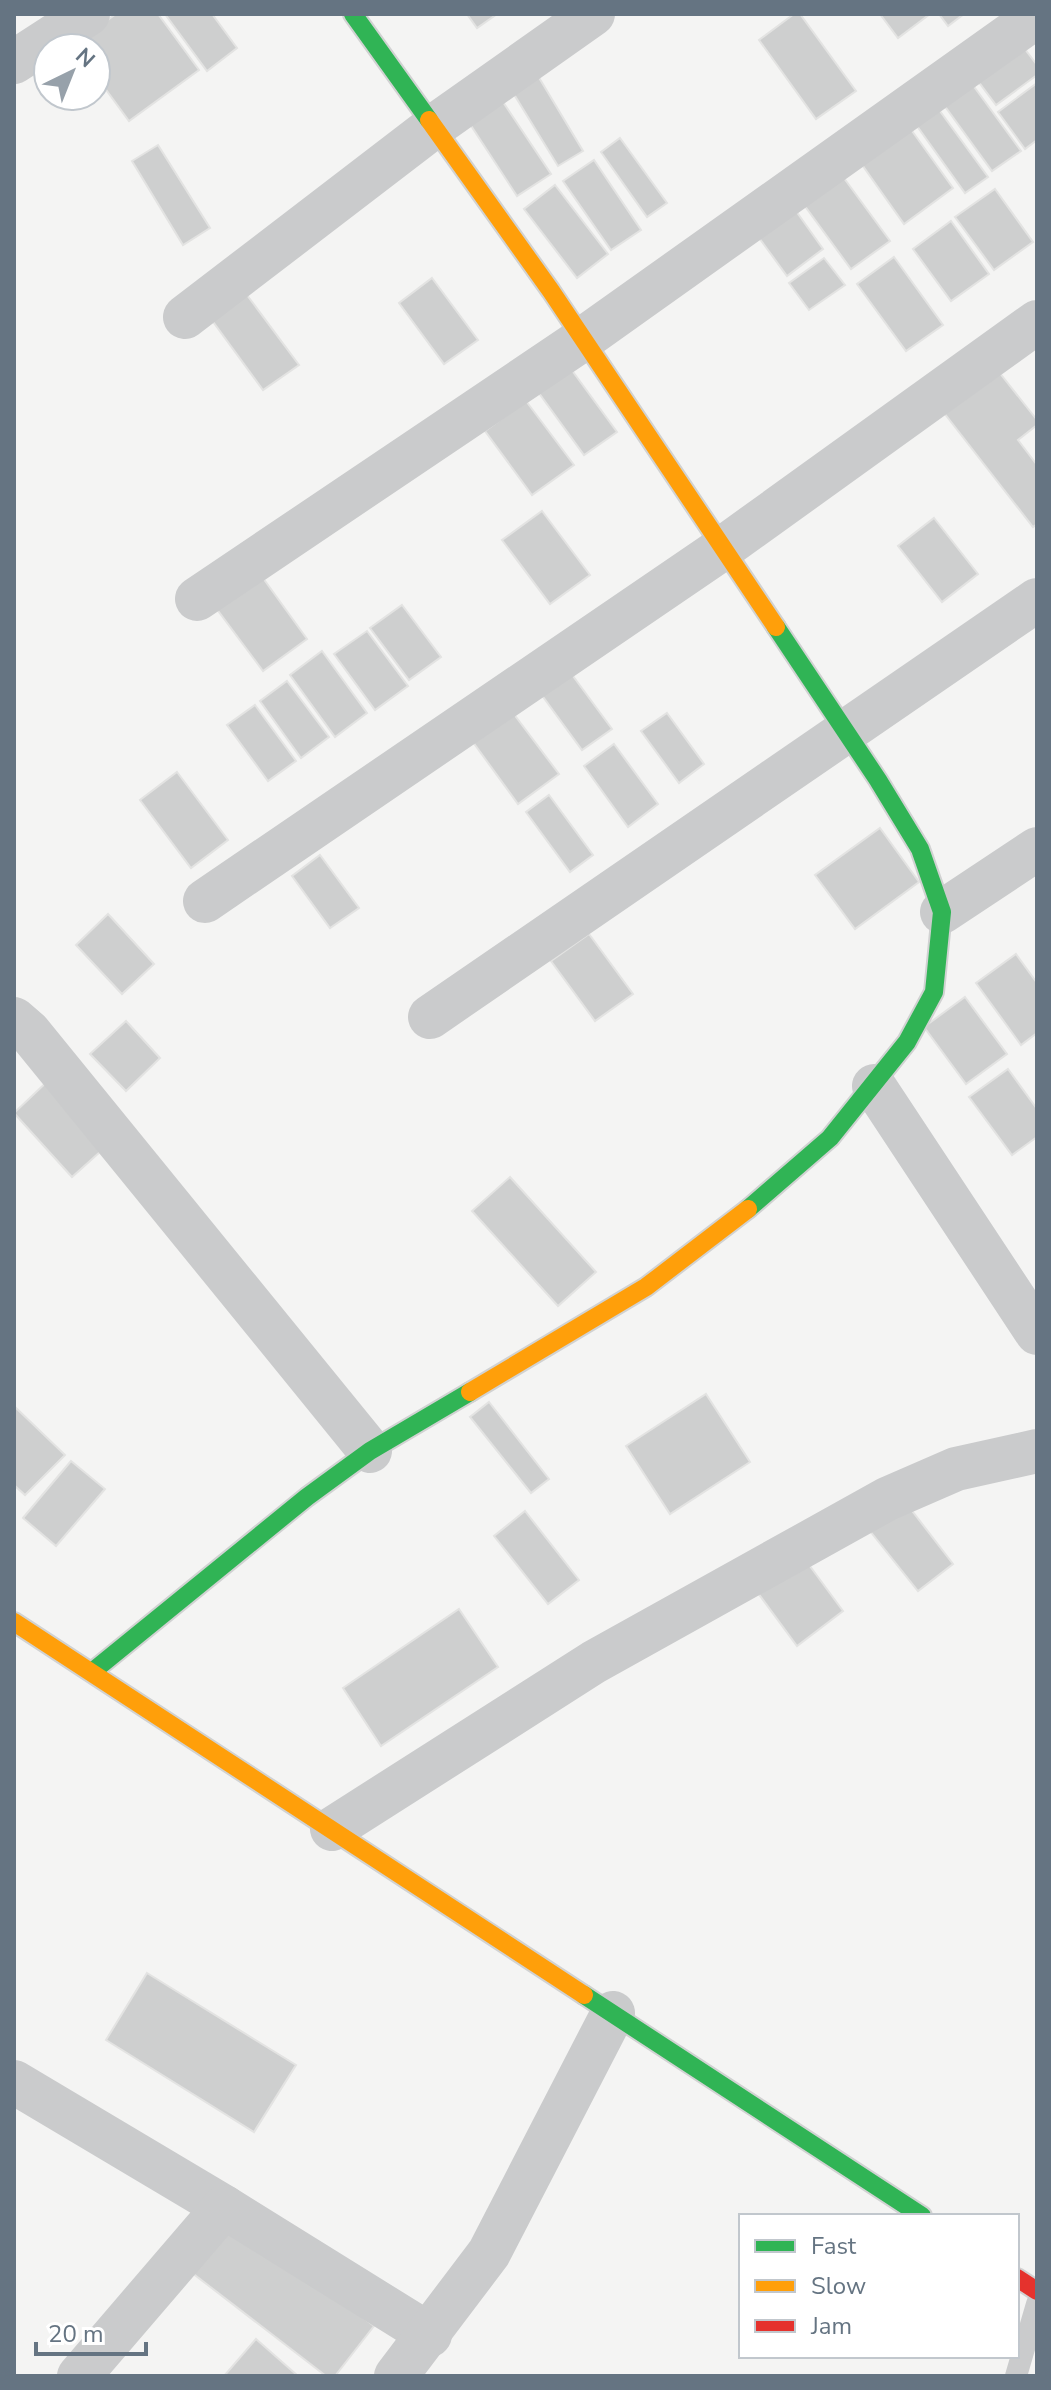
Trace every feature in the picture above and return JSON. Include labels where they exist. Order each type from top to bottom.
[{"type":"street","points":[[14,62],[88,14]]},
{"type":"street","points":[[92,1672],[307,1497],[370,1451],[646,1287],[783,1180],[830,1138],[874,1086],[907,1042],[934,992],[942,912],[920,849],[846,732],[583,339],[353,14]]},
{"type":"street","points":[[185,317],[433,127],[593,14]]},
{"type":"street","points":[[197,599],[583,339],[1026,28]]},
{"type":"street","points":[[205,901],[723,548],[1037,322]]},
{"type":"street","points":[[430,1017],[1037,600]]},
{"type":"street","points":[[942,912],[1037,849]]},
{"type":"street","points":[[14,1019],[29,1032],[370,1451]]},
{"type":"street","points":[[874,1086],[1037,1333]]},
{"type":"street","points":[[332,1829],[594,1662],[887,1499],[956,1469],[1037,1451]]},
{"type":"street","points":[[14,1622],[919,2214]]},
{"type":"street","points":[[396,2376],[489,2253],[613,2013]]},
{"type":"street","points":[[14,2082],[430,2335]]},
{"type":"street","points":[[79,2376],[224,2207]]},
{"type":"lane","points":[[1016,2376],[1032,2288]]},
{"type":"building","points":[[116,14],[158,14],[199,70],[129,121],[112,98],[112,32],[91,32]]},
{"type":"building","points":[[165,14],[212,14],[237,48],[207,71]]},
{"type":"building","points":[[467,14],[497,14],[477,28]]},
{"type":"building","points":[[794,14],[800,14],[856,91],[816,119],[759,40]]},
{"type":"building","points":[[880,14],[930,14],[898,38]]},
{"type":"building","points":[[939,14],[964,14],[948,26]]},
{"type":"building","points":[[1015,36],[1037,65],[1037,75],[996,105],[969,69]]},
{"type":"building","points":[[964,73],[1021,151],[992,171],[936,94]]},
{"type":"building","points":[[538,76],[583,151],[558,166],[512,91]]},
{"type":"building","points":[[1037,83],[1037,140],[1025,149],[998,112]]},
{"type":"building","points":[[501,99],[551,174],[517,196],[468,121]]},
{"type":"building","points":[[934,103],[988,177],[965,193],[912,119]]},
{"type":"building","points":[[907,124],[953,188],[904,224],[858,159]]},
{"type":"building","points":[[620,138],[667,203],[647,217],[601,152]]},
{"type":"building","points":[[158,145],[210,228],[183,245],[132,161]]},
{"type":"building","points":[[594,160],[641,230],[611,250],[563,181]]},
{"type":"building","points":[[838,170],[890,241],[851,269],[799,198]]},
{"type":"building","points":[[555,185],[608,254],[577,278],[524,209]]},
{"type":"building","points":[[995,189],[1033,242],[994,270],[955,217]]},
{"type":"building","points":[[791,204],[823,249],[787,276],[754,231]]},
{"type":"building","points":[[951,221],[989,274],[951,301],[913,249]]},
{"type":"building","points":[[894,257],[943,325],[906,351],[857,284]]},
{"type":"building","points":[[824,258],[845,285],[809,310],[789,283]]},
{"type":"building","points":[[432,278],[478,340],[444,364],[399,303]]},
{"type":"building","points":[[238,283],[299,365],[263,390],[203,308]]},
{"type":"building","points":[[568,365],[617,432],[584,455],[536,389]]},
{"type":"building","points":[[995,367],[1037,420],[1037,425],[1018,440],[1037,465],[1037,524],[1033,527],[941,409]]},
{"type":"building","points":[[526,401],[574,465],[532,495],[485,431]]},
{"type":"building","points":[[542,511],[590,575],[550,604],[502,540]]},
{"type":"building","points":[[934,518],[978,574],[942,602],[898,546]]},
{"type":"building","points":[[255,567],[307,639],[263,671],[210,600]]},
{"type":"building","points":[[402,605],[441,657],[409,680],[370,628]]},
{"type":"building","points":[[367,631],[408,686],[375,710],[334,654]]},
{"type":"building","points":[[322,651],[367,713],[335,737],[290,675]]},
{"type":"building","points":[[570,672],[612,729],[582,750],[541,694]]},
{"type":"building","points":[[287,681],[329,737],[301,758],[260,701]]},
{"type":"building","points":[[255,705],[296,761],[268,781],[227,725]]},
{"type":"building","points":[[510,709],[559,774],[518,804],[470,738]]},
{"type":"building","points":[[667,713],[704,764],[679,783],[641,731]]},
{"type":"building","points":[[614,744],[658,804],[628,827],[584,766]]},
{"type":"building","points":[[177,772],[228,840],[191,868],[140,800]]},
{"type":"building","points":[[549,795],[593,855],[570,872],[526,812]]},
{"type":"building","points":[[880,828],[919,882],[855,929],[815,875]]},
{"type":"building","points":[[320,855],[359,908],[330,928],[292,876]]},
{"type":"building","points":[[108,914],[154,964],[122,994],[76,945]]},
{"type":"building","points":[[589,934],[633,994],[595,1021],[551,961]]},
{"type":"building","points":[[1016,954],[1037,983],[1037,1033],[1021,1045],[976,983]]},
{"type":"building","points":[[965,997],[1007,1054],[966,1084],[924,1027]]},
{"type":"building","points":[[126,1021],[160,1058],[126,1091],[90,1054]]},
{"type":"building","points":[[1008,1069],[1037,1109],[1037,1137],[1012,1155],[969,1097]]},
{"type":"building","points":[[51,1078],[110,1143],[72,1177],[14,1113]]},
{"type":"building","points":[[510,1177],[596,1272],[558,1306],[472,1211]]},
{"type":"building","points":[[706,1394],[750,1462],[670,1514],[626,1446]]},
{"type":"building","points":[[489,1402],[549,1479],[531,1493],[470,1417]]},
{"type":"building","points":[[15,1407],[65,1455],[25,1495],[14,1485]]},
{"type":"building","points":[[71,1461],[105,1489],[56,1546],[23,1518]]},
{"type":"building","points":[[906,1503],[953,1564],[918,1591],[870,1531]]},
{"type":"building","points":[[525,1511],[579,1580],[548,1604],[494,1536]]},
{"type":"building","points":[[801,1554],[843,1611],[797,1646],[755,1589]]},
{"type":"building","points":[[459,1609],[498,1667],[381,1746],[343,1688]]},
{"type":"building","points":[[147,1973],[296,2065],[254,2132],[106,2040]]},
{"type":"building","points":[[230,2214],[374,2326],[335,2376],[326,2376],[187,2269]]},
{"type":"building","points":[[256,2339],[298,2376],[224,2376]]},
{"type":"traffic: fast","points":[[353,14],[429,120]]},
{"type":"traffic: fast","points":[[748,1209],[830,1138],[907,1042],[934,992],[942,912],[920,849],[776,627]]},
{"type":"traffic: fast","points":[[92,1672],[307,1497],[370,1451],[470,1392]]},
{"type":"traffic: fast","points":[[584,1995],[919,2214]]},
{"type":"traffic: slow","points":[[429,120],[551,291],[776,627]]},
{"type":"traffic: slow","points":[[470,1392],[646,1287],[748,1209]]},
{"type":"traffic: slow","points":[[14,1622],[584,1995]]},
{"type":"traffic: jam","points":[[1019,2279],[1037,2291]]}]
